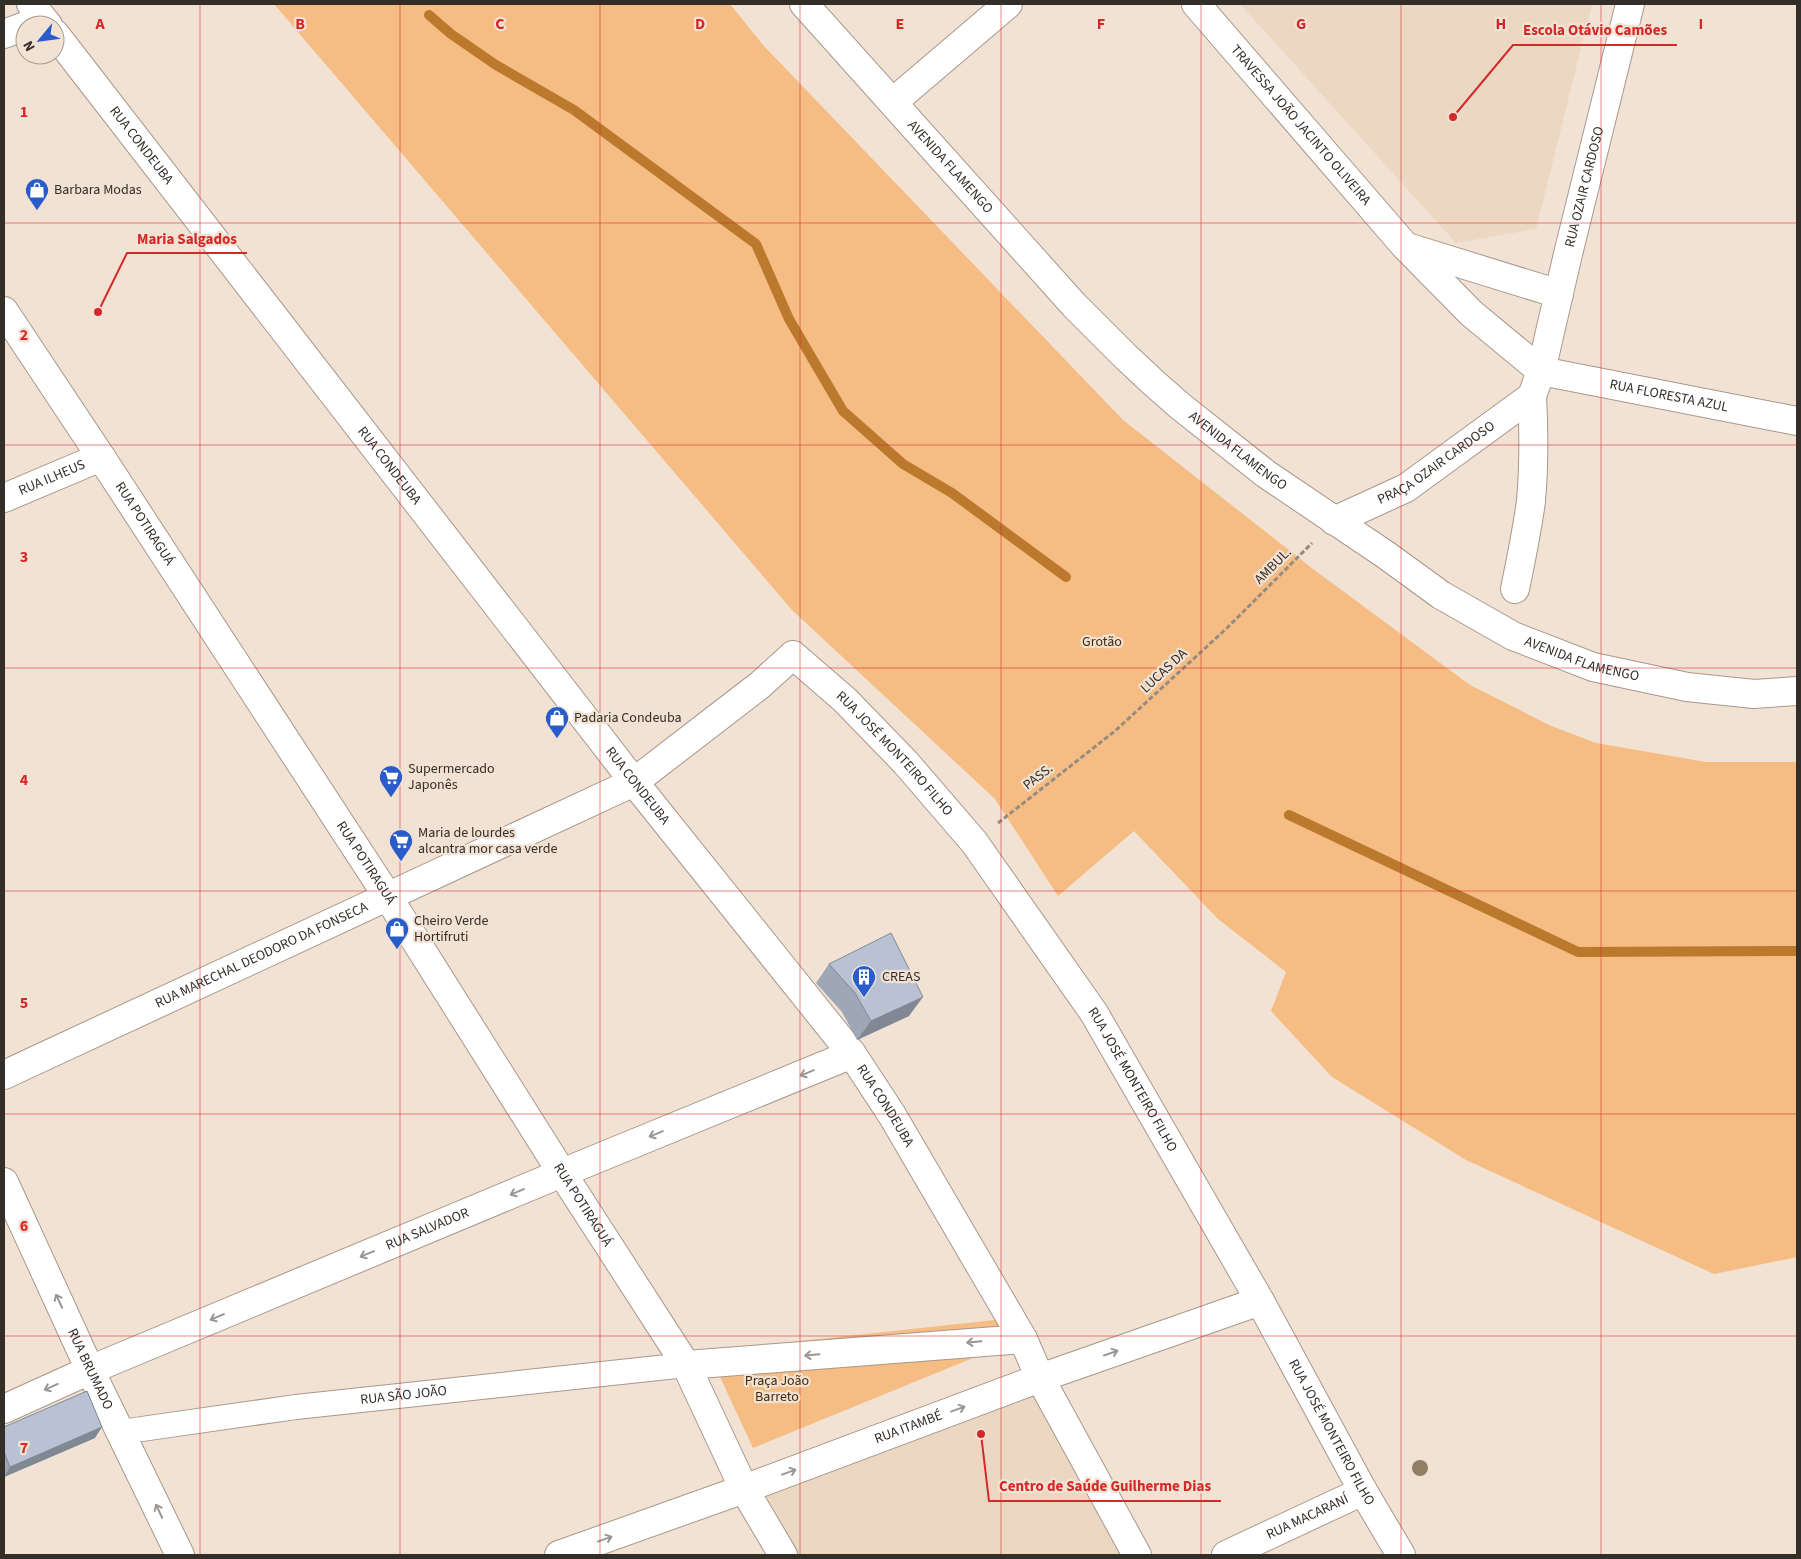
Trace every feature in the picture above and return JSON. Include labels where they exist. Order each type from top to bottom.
[{"type":"street","name":"AVENIDA FLAMENGO","points":[[804,4],[1074,305],[1126,358],[1180,406],[1258,469],[1441,594],[1513,636],[1593,667],[1688,688],[1754,694],[1797,691]]},
{"type":"street","points":[[893,102],[1008,4]]},
{"type":"street","name":"TRAVESSA JOÃO JACINTO OLIVEIRA","points":[[1196,4],[1405,246],[1471,313],[1541,371]]},
{"type":"street","name":"RUA OZAIR CARDOSO","points":[[1541,371],[1630,4]]},
{"type":"street","name":"RUA CONDEUBA","points":[[65,56],[634,782],[852,1054],[892,1115],[1023,1339],[1040,1378],[1137,1555]]},
{"type":"street","points":[[1405,246],[1559,294]]},
{"type":"street","name":"RUA POTIRAGUÁ","points":[[4,311],[388,897],[686,1365],[744,1489],[783,1555]]},
{"type":"street","points":[[1516,590],[1531,502],[1534,441],[1532,396],[1541,371]]},
{"type":"street","name":"RUA FLORESTA AZUL","points":[[1541,371],[1797,421]]},
{"type":"street","name":"PRAÇA OZAIR CARDOSO","points":[[1334,521],[1406,488],[1532,396]]},
{"type":"street","name":"RUA ILHEUS","points":[[4,498],[101,457]]},
{"type":"street","name":"RUA MARECHAL DEODORO DA FONSECA","points":[[4,1075],[634,782],[760,685],[793,655]]},
{"type":"street","name":"RUA JOSÉ MONTEIRO FILHO","points":[[793,655],[845,700],[906,763],[974,842],[1094,1013],[1260,1301],[1362,1491],[1400,1555]]},
{"type":"street","name":"RUA SALVADOR","points":[[4,1409],[90,1370],[852,1054]]},
{"type":"street","name":"RUA BRUMADO","points":[[4,1182],[90,1370],[180,1555]]},
{"type":"street","name":"RUA ITAMBÉ","points":[[559,1555],[744,1489],[1040,1378],[1260,1301]]},
{"type":"street","points":[[686,1365],[1023,1339]]},
{"type":"street","name":"RUA SÃO JOÃO","points":[[121,1432],[296,1407],[686,1365]]},
{"type":"street","name":"RUA MACARANÍ","points":[[1226,1555],[1362,1491]]},
{"type":"path","name":"AMBUL.","points":[[1227,628],[1334,521]]},
{"type":"path","name":"LUCAS DA","points":[[1116,731],[1227,628]]},
{"type":"path","name":"PASS.","points":[[974,842],[1116,731]]},
{"type":"shaded area","points":[[1240,4],[1592,4],[1536,229],[1456,243]]},
{"type":"shaded area","points":[[1040,1378],[1137,1555],[783,1555],[744,1489]]},
{"type":"green space","name":"Grotão","points":[[274,4],[730,4],[763,45],[1123,420],[1313,569],[1470,685],[1549,725],[1596,743],[1706,762],[1797,762],[1797,1257],[1714,1274],[1466,1160],[1332,1077],[1271,1011],[1286,972],[1218,919],[1134,831],[1058,896],[995,799],[792,610]]},
{"type":"green space","name":"Praça João Barreto","points":[[1004,1319],[1017,1340],[753,1448],[708,1351]]},
{"type":"building","points":[[891,933],[923,997],[871,1021],[855,993],[829,964]]},
{"type":"building","points":[[87,1391],[102,1427],[10,1467],[4,1452],[4,1427]]},
{"type":"waterway","points":[[429,15],[451,34],[496,65],[574,110],[756,244],[789,319],[843,411],[903,464],[952,493],[1066,577]]},
{"type":"waterway","points":[[1289,815],[1578,952],[1797,951]]},
{"type":"place","name":"Escola Otávio Camões","points":[[1453,117]]},
{"type":"place","name":"Barbara Modas","points":[[37,211]]},
{"type":"place","name":"Maria Salgados","points":[[98,312]]},
{"type":"place","name":"Padaria Condeuba","points":[[557,739]]},
{"type":"place","name":"Supermercado Japonês","points":[[391,798]]},
{"type":"place","name":"Maria de lourdes alcantra mor casa verde","points":[[401,862]]},
{"type":"place","name":"Cheiro Verde Hortifruti","points":[[397,950]]},
{"type":"place","name":"CREAS","points":[[864,998]]},
{"type":"place","name":"Centro de Saúde Guilherme Dias","points":[[981,1434]]}]
